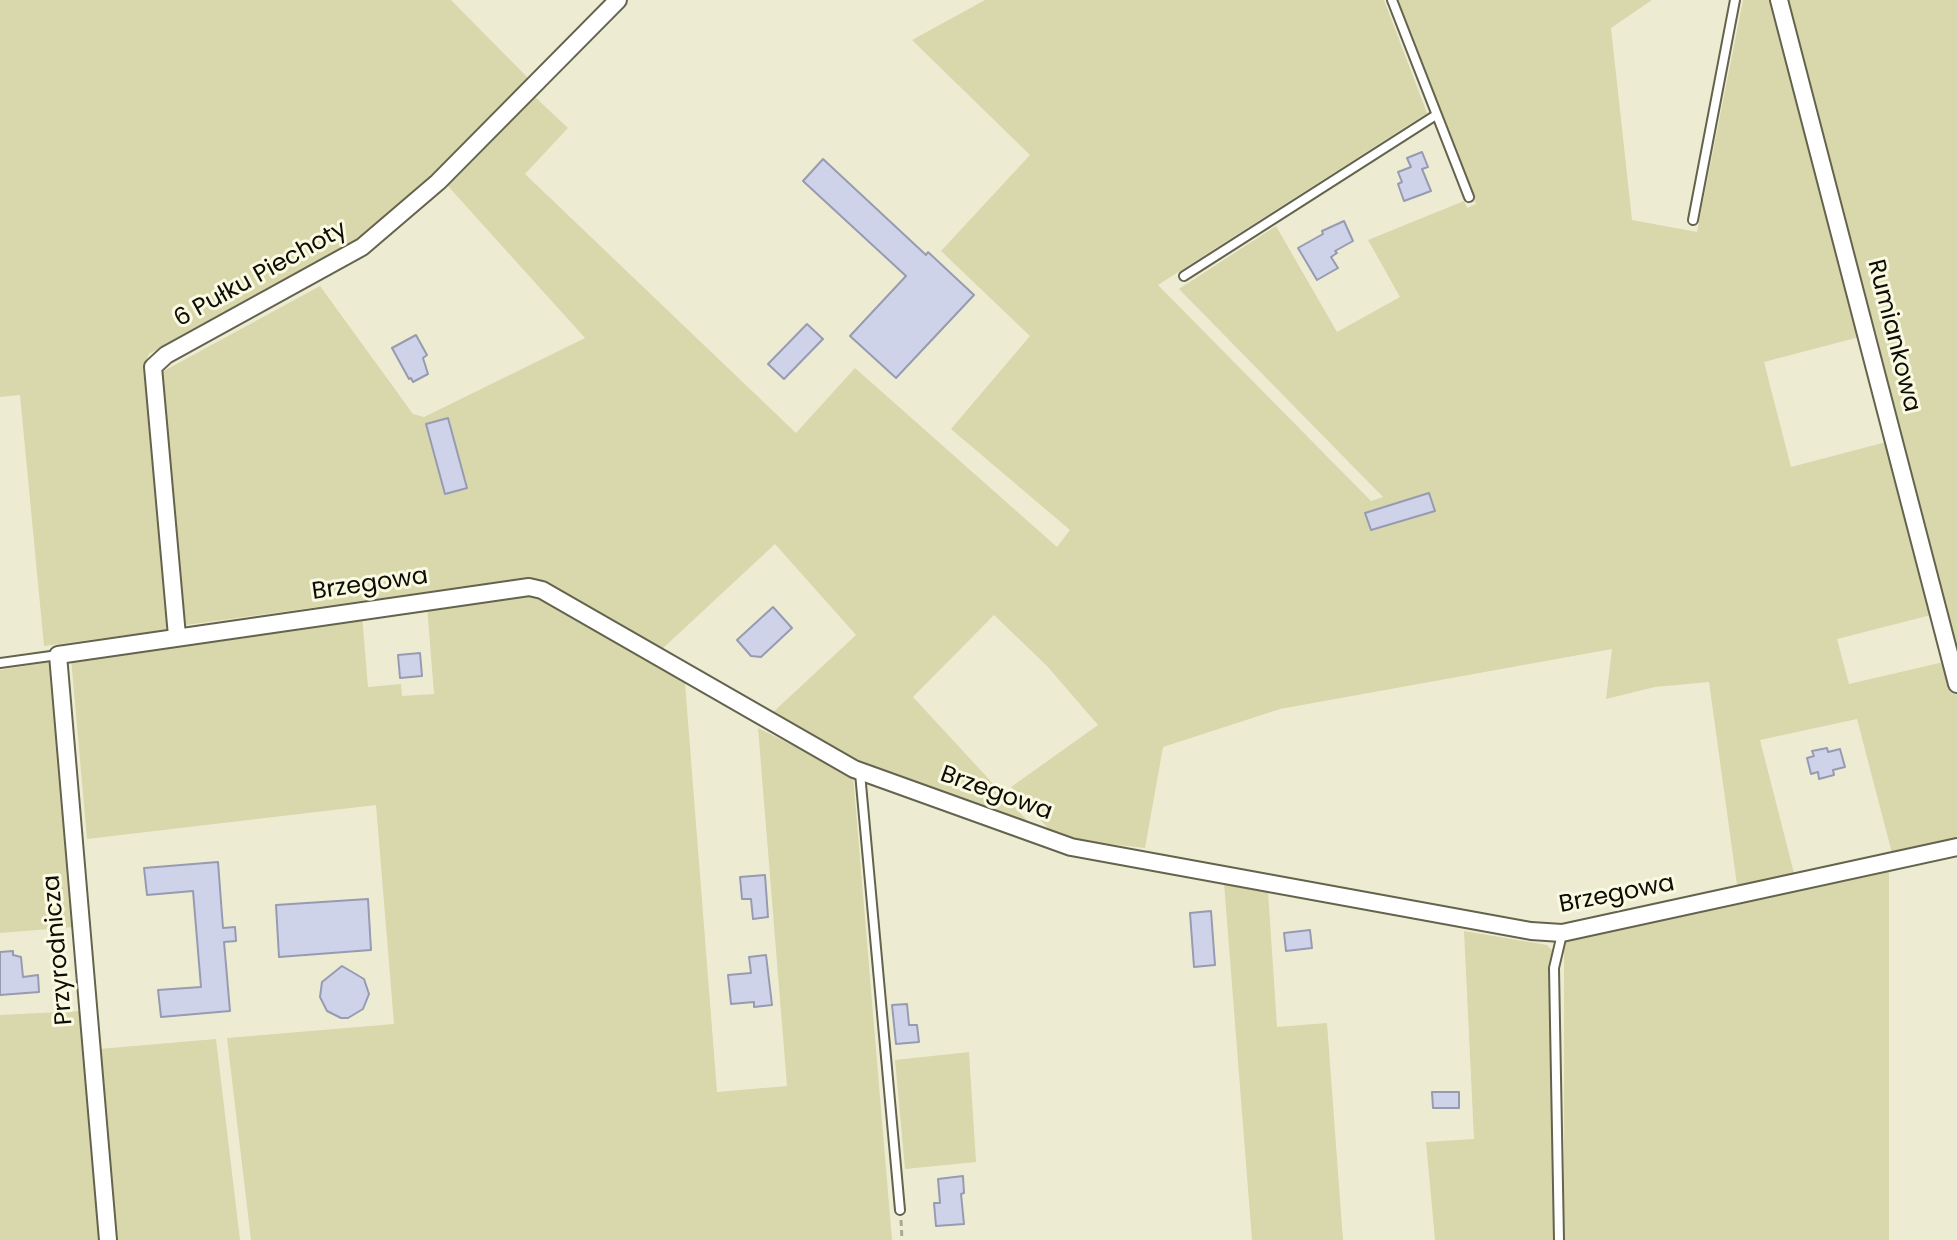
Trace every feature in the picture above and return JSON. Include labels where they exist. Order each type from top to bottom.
[{"type":"street","name":"6 Pułku Piechoty","points":[[177,636],[153,367],[166,355],[362,247],[438,182],[618,0]]},
{"type":"street","name":"Rumiankowa","points":[[1779,0],[1957,684]]},
{"type":"street","name":"Brzegowa","points":[[58,655],[529,587],[542,590],[860,771],[1071,847],[1531,931],[1562,933],[1957,847]]},
{"type":"street","name":"Przyrodnicza","points":[[58,655],[108,1240]]},
{"type":"lane","points":[[1392,0],[1469,197]]},
{"type":"lane","points":[[1693,220],[1735,0]]},
{"type":"lane","points":[[1184,276],[1436,115]]},
{"type":"lane","points":[[0,663],[58,655]]},
{"type":"lane","points":[[860,771],[900,1210]]},
{"type":"lane","points":[[1559,1240],[1554,968],[1562,933]]},
{"type":"path","points":[[900,1210],[902,1240]]},
{"type":"shaded area","points":[[0,0],[451,0],[529,79],[413,197],[351,244],[149,354],[143,368],[171,629],[44,646],[20,395],[0,397]]},
{"type":"shaded area","points":[[985,0],[1384,0],[1427,113],[1158,285],[1371,501],[1383,497],[1179,289],[1276,226],[1337,332],[1400,297],[1368,240],[1464,201],[1467,208],[1476,204],[1397,0],[1652,0],[1611,28],[1632,220],[1697,232],[1743,0],[1776,0],[1863,336],[1764,362],[1791,467],[1890,441],[1935,614],[1837,639],[1849,684],[1948,661],[1957,696],[1957,839],[1892,853],[1857,719],[1760,740],[1794,873],[1737,885],[1709,682],[1655,687],[1606,699],[1612,649],[1280,709],[1163,747],[1145,848],[1066,839],[1054,835],[1011,787],[1098,725],[1047,666],[994,615],[913,697],[1035,829],[836,751],[770,715],[856,635],[775,544],[660,651],[529,578],[186,625],[160,373],[320,286],[413,414],[424,417],[585,338],[447,185],[534,96],[568,128],[525,174],[796,433],[855,368],[1057,547],[1070,530],[951,429],[1030,336],[941,251],[1030,155],[912,40]]},
{"type":"shaded area","points":[[1785,0],[1957,0],[1957,666]]},
{"type":"shaded area","points":[[530,593],[685,683],[717,1092],[787,1086],[758,728],[853,775],[892,1240],[251,1240],[227,1038],[394,1024],[376,805],[87,839],[71,658],[362,615],[368,687],[401,684],[402,696],[434,694],[427,606]]},
{"type":"shaded area","points":[[49,662],[74,927],[0,933],[0,670]]},
{"type":"shaded area","points":[[1889,871],[1889,1240],[1564,1240],[1564,941]]},
{"type":"shaded area","points":[[1224,883],[1268,891],[1277,1027],[1327,1023],[1343,1240],[1252,1240]]},
{"type":"shaded area","points":[[1464,931],[1547,945],[1554,952],[1549,970],[1554,1240],[1435,1240],[1426,1142],[1474,1139]]},
{"type":"shaded area","points":[[80,1011],[99,1240],[0,1240],[0,1015]]},
{"type":"shaded area","points":[[216,1039],[240,1240],[116,1240],[99,1049]]},
{"type":"shaded area","points":[[969,1052],[976,1162],[905,1169],[895,1060]]},
{"type":"building","points":[[1422,152],[1428,167],[1422,169],[1431,191],[1404,201],[1398,184],[1402,182],[1398,172],[1411,167],[1407,158]]},
{"type":"building","points":[[823,159],[926,255],[928,252],[974,295],[896,378],[850,336],[906,276],[803,181]]},
{"type":"building","points":[[1344,221],[1353,241],[1335,251],[1337,253],[1331,257],[1338,268],[1317,280],[1298,248],[1323,234],[1322,231]]},
{"type":"building","points":[[807,324],[823,339],[784,379],[768,364]]},
{"type":"building","points":[[416,335],[427,355],[423,358],[428,374],[413,382],[392,348]]},
{"type":"building","points":[[448,418],[467,488],[445,494],[426,424]]},
{"type":"building","points":[[1429,493],[1435,511],[1371,530],[1365,513]]},
{"type":"building","points":[[773,607],[792,628],[761,657],[751,656],[737,640]]},
{"type":"building","points":[[420,653],[422,676],[400,678],[398,655]]},
{"type":"building","points":[[1827,748],[1828,752],[1840,749],[1845,767],[1833,770],[1834,775],[1819,779],[1818,772],[1811,774],[1807,758],[1814,756],[1812,751]]},
{"type":"building","points":[[218,862],[223,928],[235,927],[236,941],[224,942],[230,1011],[161,1017],[158,990],[201,987],[193,891],[147,895],[144,868]]},
{"type":"building","points":[[765,875],[768,917],[753,919],[751,899],[742,899],[740,877]]},
{"type":"building","points":[[368,899],[371,950],[279,957],[276,905]]},
{"type":"building","points":[[1211,911],[1215,965],[1194,967],[1190,913]]},
{"type":"building","points":[[1310,930],[1312,948],[1286,951],[1284,933]]},
{"type":"building","points":[[13,951],[13,955],[21,957],[23,977],[38,975],[39,992],[0,995],[0,952]]},
{"type":"building","points":[[766,955],[772,1005],[754,1007],[754,1002],[731,1004],[728,975],[751,973],[749,957]]},
{"type":"building","points":[[342,966],[364,979],[369,994],[363,1009],[348,1018],[327,1011],[320,997],[322,982]]},
{"type":"building","points":[[907,1004],[909,1025],[917,1025],[919,1042],[896,1044],[892,1005]]},
{"type":"building","points":[[1432,1092],[1459,1092],[1459,1108],[1433,1108]]},
{"type":"building","points":[[963,1176],[964,1224],[936,1226],[934,1203],[940,1203],[938,1179]]}]
